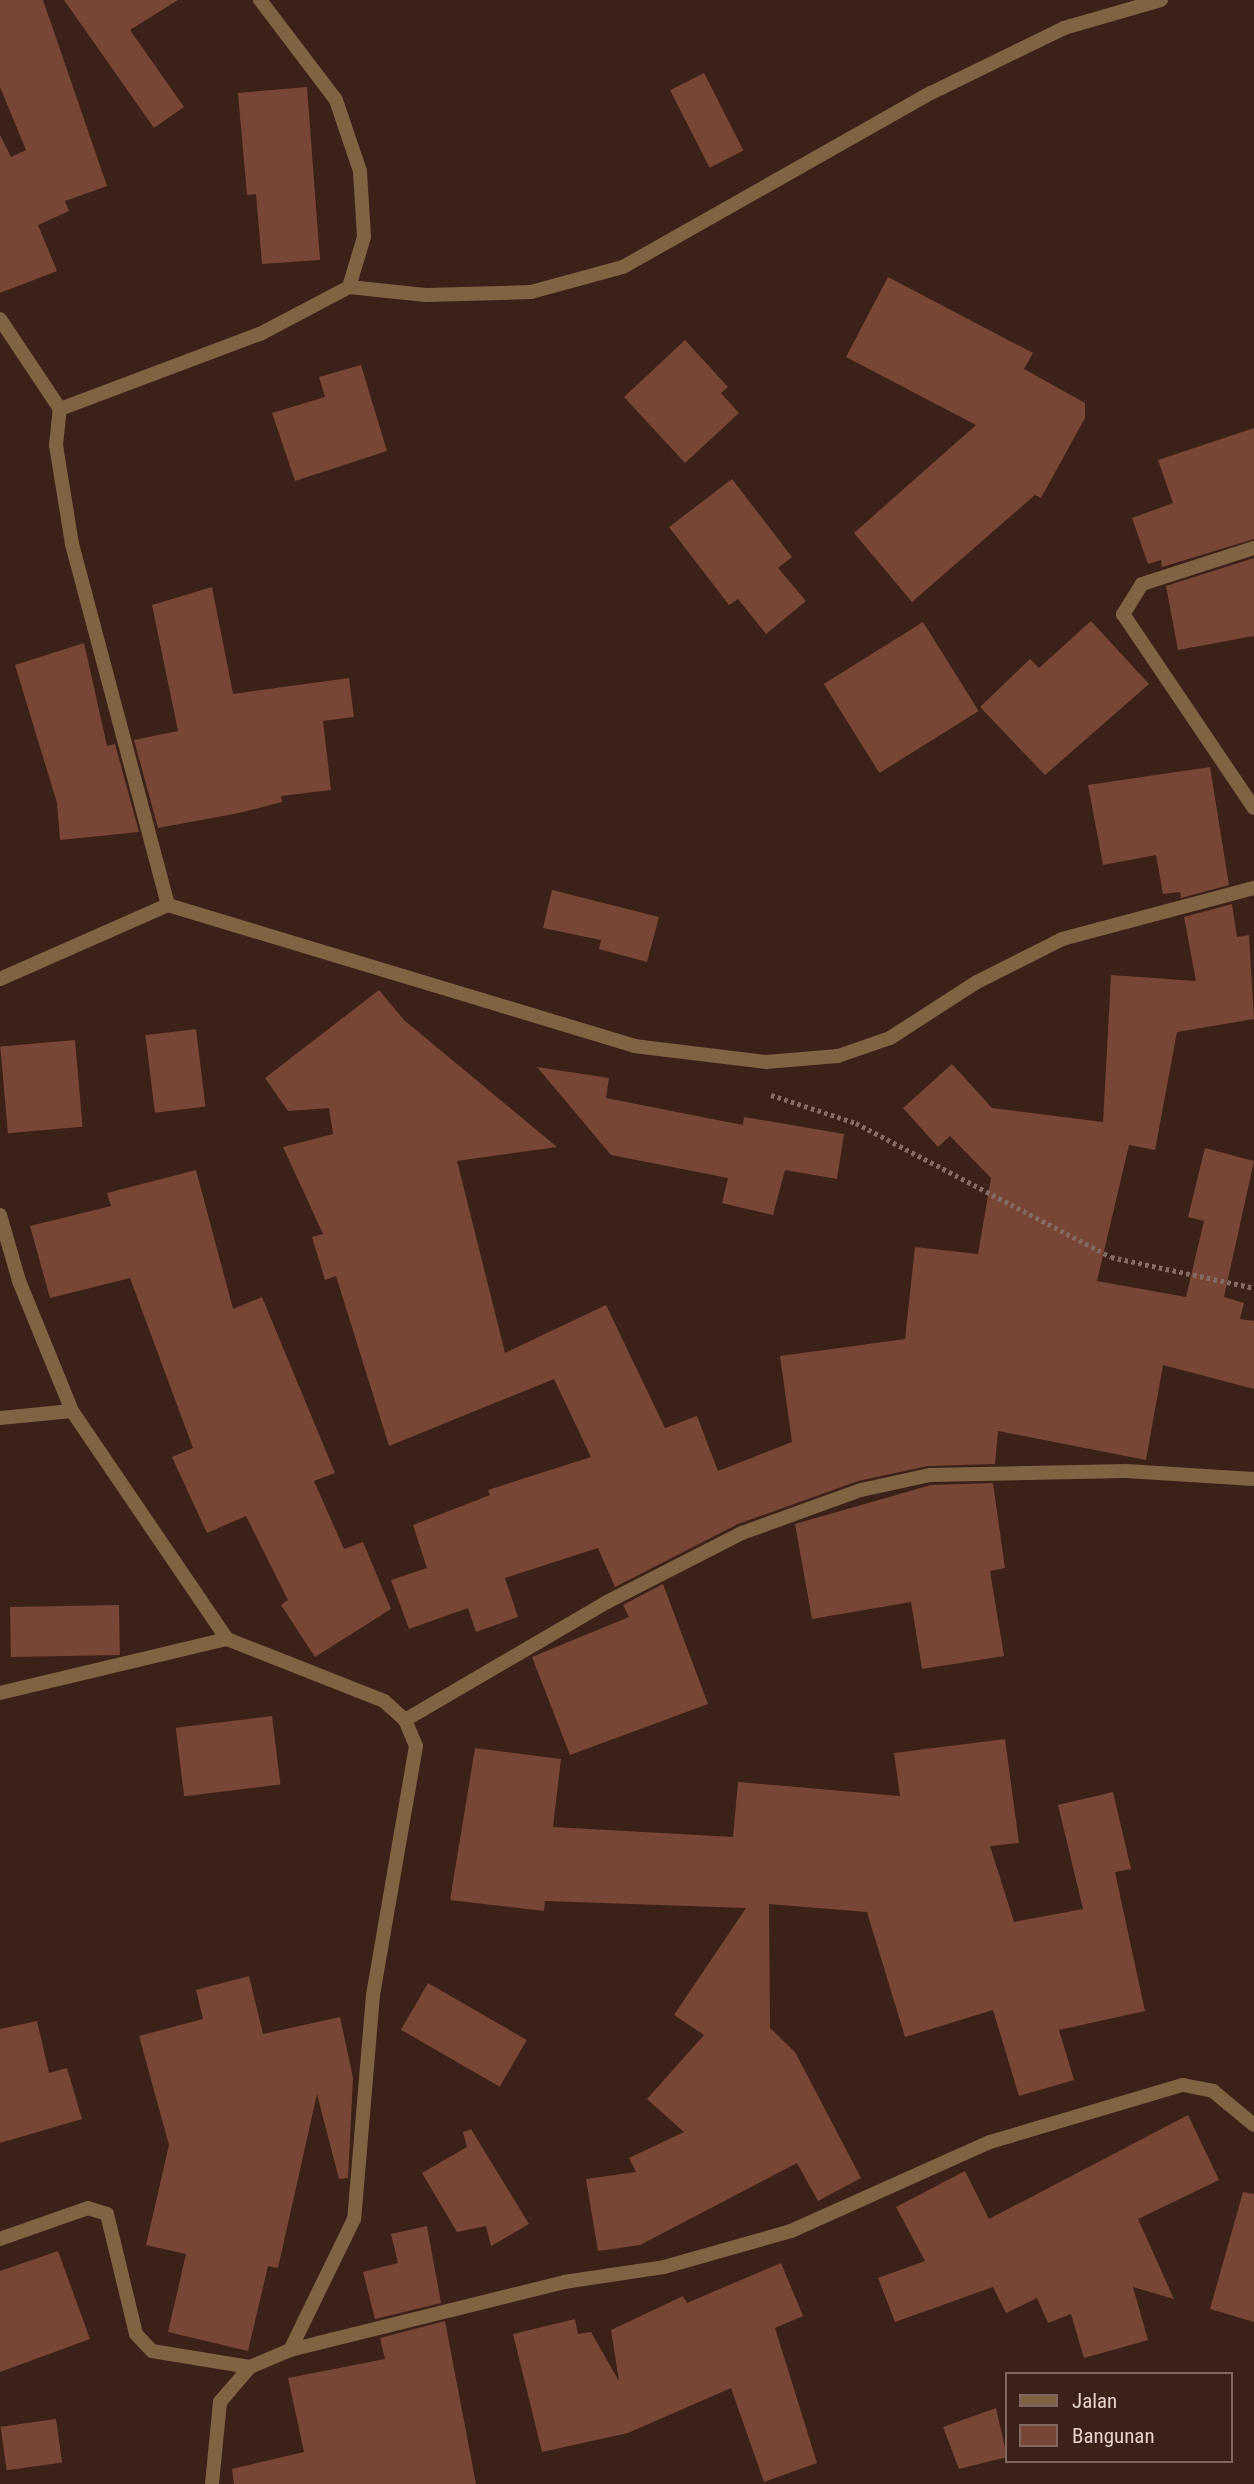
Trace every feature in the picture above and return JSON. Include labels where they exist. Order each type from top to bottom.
[{"type":"street","points":[[260,0],[337,100],[360,171],[364,237],[349,287]]},
{"type":"street","points":[[60,409],[260,334],[349,287],[426,295],[531,292],[623,267],[931,93],[1064,28],[1161,0]]},
{"type":"street","points":[[0,319],[60,409],[56,445],[72,544],[168,905]]},
{"type":"street","points":[[1254,548],[1142,584],[1123,614],[1254,807]]},
{"type":"street","points":[[0,979],[168,905],[634,1046],[766,1062],[838,1056],[890,1038],[977,982],[1062,939],[1254,888]]},
{"type":"street","points":[[0,1215],[19,1281],[72,1411],[227,1639],[384,1701],[405,1720],[416,1746],[416,1774],[373,1994],[354,2219],[290,2350]]},
{"type":"street","points":[[0,1418],[72,1411]]},
{"type":"street","points":[[405,1720],[607,1602],[742,1533],[861,1490],[930,1475],[1126,1471],[1254,1479]]},
{"type":"street","points":[[0,1693],[227,1639]]},
{"type":"street","points":[[212,2484],[220,2402],[250,2367],[290,2350],[564,2282],[664,2267],[791,2231],[990,2142],[1183,2085],[1213,2091],[1254,2125]]},
{"type":"street","points":[[0,2239],[99,2210],[107,2214],[136,2334],[152,2351],[250,2367]]},
{"type":"path","points":[[761,1092],[856,1123],[1111,1256],[1254,1288]]},
{"type":"building","points":[[0,0],[43,0],[107,186],[65,201],[69,211],[38,225],[57,271],[0,293],[0,135],[11,157],[26,150],[0,87]]},
{"type":"building","points":[[64,0],[178,0],[130,30],[184,107],[154,128]]},
{"type":"building","points":[[704,73],[743,151],[710,168],[670,90]]},
{"type":"building","points":[[307,87],[320,260],[262,264],[256,194],[247,195],[238,93]]},
{"type":"building","points":[[888,277],[1033,353],[1024,369],[1085,403],[1085,418],[1041,498],[1035,495],[912,602],[854,533],[976,425],[846,357]]},
{"type":"building","points":[[685,340],[728,387],[721,393],[739,413],[685,463],[624,397]]},
{"type":"building","points":[[361,365],[387,451],[295,481],[272,413],[325,397],[319,377]]},
{"type":"building","points":[[1254,428],[1254,539],[1162,567],[1161,560],[1148,564],[1132,518],[1173,503],[1158,460]]},
{"type":"building","points":[[732,479],[792,557],[778,568],[806,601],[766,634],[738,599],[729,605],[669,527]]},
{"type":"building","points":[[1254,558],[1254,636],[1178,650],[1166,586]]},
{"type":"building","points":[[212,587],[233,694],[349,678],[354,717],[323,721],[331,790],[281,796],[282,802],[158,828],[134,740],[178,731],[152,605]]},
{"type":"building","points":[[1091,621],[1149,684],[1045,775],[980,707],[1030,659],[1039,668]]},
{"type":"building","points":[[923,622],[979,711],[879,773],[824,684]]},
{"type":"building","points":[[84,643],[107,746],[115,744],[139,832],[60,840],[57,803],[15,665]]},
{"type":"building","points":[[1210,767],[1229,885],[1181,898],[1180,892],[1163,894],[1156,855],[1103,865],[1088,785]]},
{"type":"building","points":[[552,890],[659,917],[647,962],[599,949],[601,940],[543,928]]},
{"type":"building","points":[[1232,904],[1237,937],[1249,935],[1254,1019],[1177,1032],[1155,1150],[1129,1145],[1097,1281],[1186,1297],[1204,1221],[1188,1217],[1205,1148],[1254,1161],[1224,1297],[1244,1303],[1240,1319],[1254,1321],[1254,1389],[1163,1365],[1146,1460],[998,1431],[995,1464],[928,1466],[858,1481],[738,1524],[615,1587],[598,1548],[505,1578],[518,1617],[476,1632],[468,1608],[409,1629],[391,1580],[427,1568],[413,1525],[490,1495],[488,1490],[591,1457],[554,1379],[389,1446],[336,1276],[325,1280],[312,1237],[323,1234],[283,1147],[333,1134],[329,1108],[288,1111],[265,1078],[379,990],[404,1020],[557,1147],[457,1161],[505,1353],[606,1305],[665,1428],[697,1416],[718,1471],[792,1442],[780,1356],[905,1339],[915,1247],[978,1254],[991,1178],[950,1136],[938,1147],[903,1108],[952,1064],[992,1108],[1103,1122],[1111,975],[1196,981],[1184,917]]},
{"type":"building","points":[[196,1029],[206,1106],[155,1113],[145,1035]]},
{"type":"building","points":[[75,1040],[83,1127],[8,1133],[0,1047]]},
{"type":"building","points":[[537,1067],[609,1078],[606,1098],[743,1125],[744,1117],[844,1134],[837,1179],[785,1170],[773,1215],[722,1203],[728,1178],[611,1155]]},
{"type":"building","points":[[196,1170],[233,1309],[262,1297],[335,1473],[314,1481],[344,1549],[363,1542],[391,1609],[315,1657],[281,1605],[288,1600],[246,1516],[207,1533],[172,1457],[193,1448],[130,1278],[50,1298],[30,1226],[111,1206],[107,1193]]},
{"type":"building","points":[[993,1483],[1005,1568],[990,1571],[1004,1656],[922,1669],[911,1602],[812,1619],[795,1524],[931,1485]]},
{"type":"building","points":[[663,1584],[708,1704],[570,1755],[532,1657],[629,1617],[623,1605]]},
{"type":"building","points":[[119,1605],[120,1655],[11,1657],[10,1607]]},
{"type":"building","points":[[272,1716],[280,1784],[184,1796],[176,1728]]},
{"type":"building","points":[[1005,1739],[1019,1843],[990,1846],[1014,1922],[1083,1909],[1058,1805],[1113,1792],[1131,1869],[1115,1872],[1145,2011],[1059,2030],[1074,2080],[1019,2096],[993,2010],[905,2037],[867,1912],[769,1904],[770,2028],[795,2052],[861,2178],[818,2201],[797,2163],[640,2245],[598,2251],[586,2179],[636,2172],[629,2158],[684,2132],[647,2099],[704,2035],[674,2015],[746,1908],[545,1901],[544,1911],[450,1900],[475,1748],[561,1759],[553,1827],[733,1837],[738,1782],[900,1796],[894,1753]]},
{"type":"building","points":[[249,1976],[263,2034],[340,2017],[353,2078],[348,2178],[339,2179],[317,2094],[278,2268],[268,2266],[248,2351],[168,2332],[186,2254],[146,2245],[169,2145],[139,2036],[203,2019],[196,1990]]},
{"type":"building","points":[[428,1983],[527,2040],[500,2087],[401,2030]]},
{"type":"building","points":[[37,2021],[49,2073],[67,2068],[82,2119],[0,2143],[0,2029]]},
{"type":"building","points":[[1188,2115],[1219,2180],[1138,2219],[1174,2299],[1133,2287],[1148,2340],[1084,2358],[1071,2314],[1048,2323],[1037,2298],[1006,2313],[993,2287],[895,2322],[878,2278],[925,2261],[896,2207],[965,2171],[989,2219]]},
{"type":"building","points":[[471,2129],[529,2224],[491,2246],[486,2226],[457,2232],[422,2173],[467,2147],[463,2132]]},
{"type":"building","points":[[1243,2192],[1254,2194],[1254,2322],[1210,2309]]},
{"type":"building","points":[[427,2226],[441,2303],[375,2319],[363,2272],[398,2263],[391,2234]]},
{"type":"building","points":[[58,2251],[90,2339],[0,2372],[0,2271]]},
{"type":"building","points":[[781,2263],[803,2316],[775,2328],[817,2463],[764,2482],[731,2388],[628,2433],[542,2452],[513,2334],[575,2319],[578,2334],[591,2332],[619,2381],[611,2330],[683,2296],[687,2303]]},
{"type":"building","points":[[445,2321],[476,2484],[234,2484],[232,2469],[304,2452],[288,2378],[385,2359],[380,2338]]},
{"type":"building","points":[[996,2408],[1006,2457],[959,2469],[943,2427]]},
{"type":"building","points":[[56,2419],[62,2463],[7,2470],[1,2427]]}]
